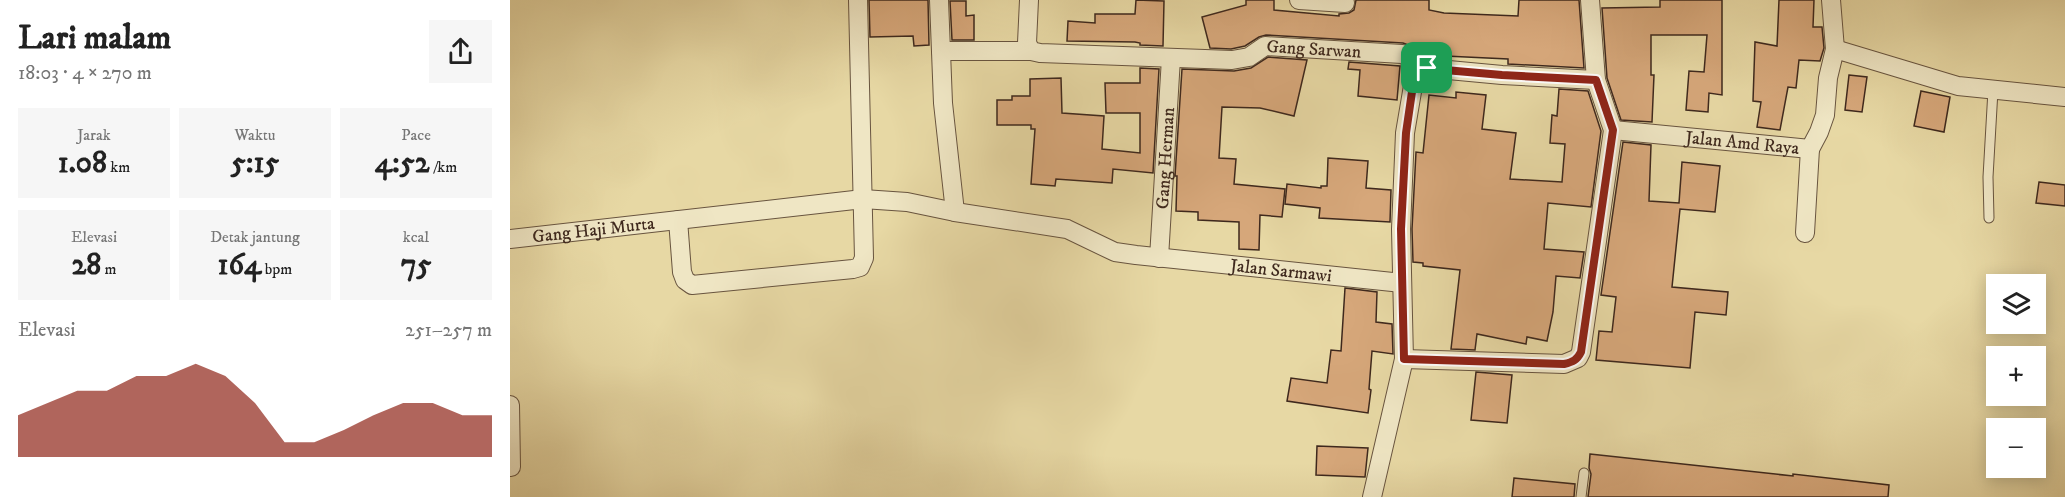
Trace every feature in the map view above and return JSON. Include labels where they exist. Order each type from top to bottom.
[{"type":"street","points":[[678,220],[681,272],[685,280],[692,285],[860,267],[864,258],[858,0]]},
{"type":"street","points":[[939,0],[943,103],[955,212]]},
{"type":"street","points":[[1029,0],[1028,43],[1031,51]]},
{"type":"street","points":[[1299,0],[1345,3]]},
{"type":"street","points":[[1404,359],[1564,364],[1578,358],[1581,352],[1613,130],[1596,80],[1590,0]]},
{"type":"street","name":"Jalan Amd Raya","points":[[1613,130],[1810,149],[1825,115],[1828,78],[1835,49],[1831,0]]},
{"type":"street","name":"Gang Sarwan","points":[[941,51],[1031,51],[1232,60],[1244,58],[1265,46],[1402,54],[1411,58],[1422,68]]},
{"type":"street","points":[[1835,49],[1958,86],[2065,97]]},
{"type":"street","name":"Gang Herman","points":[[1159,258],[1171,58]]},
{"type":"street","points":[[1372,497],[1404,359],[1401,229],[1406,133],[1415,74],[1422,68],[1596,80]]},
{"type":"street","points":[[1805,233],[1810,149]]},
{"type":"street","name":"Gang Haji Murta","points":[[510,238],[863,199],[907,202],[955,212]]},
{"type":"street","name":"Jalan Sarmawi","points":[[955,212],[1067,229],[1115,252],[1402,283]]},
{"type":"street","points":[[510,405],[511,467]]},
{"type":"lane","points":[[1989,218],[1988,177],[1993,90]]},
{"type":"lane","points":[[1581,497],[1584,473]]},
{"type":"building","points":[[869,0],[928,0],[929,45],[914,46],[913,36],[870,37]]},
{"type":"building","points":[[1136,0],[1164,1],[1163,46],[1140,45],[1135,42],[1067,41],[1068,21],[1095,23],[1095,14],[1135,14]]},
{"type":"building","points":[[1246,0],[1274,0],[1274,10],[1339,16],[1339,14],[1354,10],[1356,0],[1429,0],[1429,10],[1444,13],[1518,16],[1519,0],[1579,0],[1584,68],[1508,64],[1508,59],[1424,55],[1416,48],[1403,43],[1266,35],[1245,46],[1231,49],[1210,48],[1202,17],[1246,5]]},
{"type":"building","points":[[1660,0],[1722,0],[1722,95],[1709,93],[1708,112],[1686,110],[1689,71],[1704,72],[1707,35],[1651,35],[1651,75],[1654,75],[1652,122],[1621,120],[1607,78],[1602,8],[1660,7]]},
{"type":"building","points":[[1779,0],[1814,0],[1813,27],[1822,27],[1824,48],[1820,61],[1799,60],[1796,88],[1788,87],[1780,130],[1757,127],[1761,102],[1753,101],[1755,42],[1777,46]]},
{"type":"building","points":[[950,1],[966,1],[966,16],[974,15],[974,40],[952,40]]},
{"type":"building","points":[[1268,57],[1307,60],[1294,116],[1260,108],[1222,107],[1219,158],[1236,159],[1234,184],[1285,189],[1282,217],[1260,215],[1259,250],[1239,249],[1239,222],[1198,220],[1198,212],[1176,211],[1177,176],[1175,176],[1182,69],[1234,71],[1251,68]]},
{"type":"building","points":[[1349,62],[1400,66],[1397,100],[1358,96],[1360,70],[1348,69]]},
{"type":"building","points":[[1140,68],[1159,69],[1153,173],[1113,169],[1112,183],[1056,179],[1055,186],[1031,184],[1035,129],[1031,129],[1031,125],[997,125],[997,100],[1012,100],[1012,96],[1030,96],[1030,79],[1061,78],[1062,113],[1104,116],[1102,149],[1140,153],[1140,113],[1106,113],[1105,83],[1140,83]]},
{"type":"building","points":[[1849,75],[1867,77],[1862,112],[1845,110]]},
{"type":"building","points":[[1559,89],[1588,91],[1601,131],[1591,207],[1548,203],[1544,249],[1584,252],[1580,278],[1556,276],[1553,312],[1547,341],[1527,337],[1526,344],[1477,334],[1475,350],[1451,349],[1460,270],[1423,266],[1423,263],[1413,262],[1412,229],[1416,152],[1423,153],[1429,95],[1456,98],[1456,92],[1486,95],[1482,129],[1516,133],[1510,179],[1562,182],[1565,144],[1550,143],[1552,115],[1557,116]]},
{"type":"building","points":[[1921,91],[1950,97],[1944,132],[1914,126]]},
{"type":"building","points":[[1623,142],[1651,145],[1649,201],[1679,203],[1682,162],[1720,166],[1715,212],[1680,209],[1672,287],[1728,292],[1726,315],[1695,312],[1690,368],[1596,360],[1599,331],[1612,332],[1616,297],[1601,295]]},
{"type":"building","points":[[1328,158],[1368,161],[1366,188],[1391,190],[1390,222],[1319,218],[1320,208],[1285,204],[1287,184],[1321,188],[1321,186],[1327,186]]},
{"type":"building","points":[[2039,182],[2065,185],[2065,206],[2036,203]]},
{"type":"building","points":[[1345,288],[1377,292],[1376,322],[1392,324],[1393,354],[1372,351],[1368,413],[1287,401],[1291,378],[1327,383],[1331,350],[1341,351]]},
{"type":"building","points":[[1476,372],[1512,375],[1507,423],[1471,420]]},
{"type":"building","points":[[1317,446],[1368,448],[1365,477],[1316,475]]},
{"type":"building","points":[[1590,454],[1889,485],[1888,497],[1588,497],[1591,474]]},
{"type":"building","points":[[1514,478],[1575,484],[1574,497],[1512,497]]},
{"type":"route","points":[[1422,68],[1427,68],[1596,80],[1613,130],[1581,352],[1578,358],[1570,363],[1404,359],[1401,229],[1406,133],[1415,74],[1422,68]]}]
